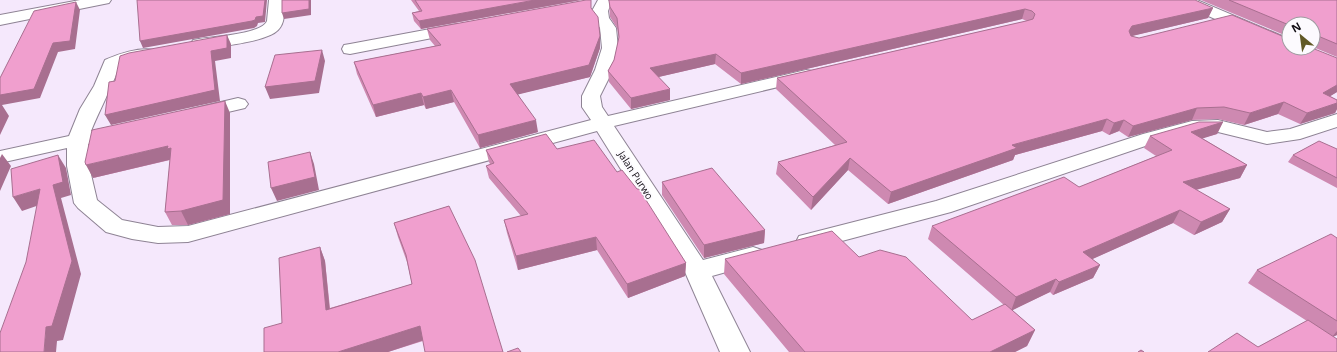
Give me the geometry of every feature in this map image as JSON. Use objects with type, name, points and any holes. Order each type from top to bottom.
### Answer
[{"type":"street","points":[[0,20],[104,0]]},
{"type":"street","points":[[183,47],[266,31],[273,26],[276,16],[276,0]]},
{"type":"street","points":[[1184,0],[1281,42]]},
{"type":"street","points":[[584,6],[608,1]]},
{"type":"street","name":"Jalan Purwo","points":[[608,1],[600,11],[608,28],[610,48],[604,70],[591,96],[592,107],[697,271],[735,352]]},
{"type":"street","points":[[1206,25],[1228,19]]},
{"type":"street","points":[[350,49],[475,26]]},
{"type":"street","points":[[160,51],[130,57],[111,64],[103,86],[90,110],[77,140],[78,166],[86,203],[114,226],[132,231],[158,235],[188,234],[603,123],[820,72]]},
{"type":"street","points":[[177,118],[238,104]]},
{"type":"street","points":[[697,271],[943,207],[1150,138],[1192,127],[1218,126],[1267,138],[1293,135],[1337,120]]},
{"type":"street","points":[[0,157],[108,133]]},
{"type":"building","points":[[137,0],[265,0],[263,16],[256,17],[255,20],[252,21],[140,41]]},
{"type":"building","points":[[282,0],[309,0],[309,9],[282,13]]},
{"type":"building","points":[[415,0],[535,0],[419,21],[412,13],[422,11]]},
{"type":"building","points":[[591,0],[591,8],[598,17],[600,36],[589,65],[510,84],[536,120],[478,135],[451,90],[423,97],[421,93],[373,105],[354,62],[441,45],[427,29]]},
{"type":"building","points":[[609,0],[1195,0],[1213,8],[1132,26],[1129,31],[1131,36],[1139,38],[1232,15],[1281,36],[1281,56],[1321,56],[1321,52],[1337,58],[1337,85],[1323,93],[1337,100],[1337,103],[1307,113],[1284,102],[1250,113],[1224,107],[1197,108],[1133,126],[1124,120],[1114,123],[1107,119],[1012,145],[1017,148],[891,192],[850,158],[813,197],[778,162],[847,142],[777,78],[1026,21],[1033,19],[1035,14],[1032,11],[1025,9],[741,73],[716,54],[650,68],[670,89],[631,98],[608,71],[614,60],[619,37],[617,18],[610,7]]},
{"type":"building","points":[[1229,0],[1337,0],[1337,44],[1321,37],[1321,16],[1281,16],[1281,22]]},
{"type":"building","points":[[76,2],[70,41],[53,43],[34,89],[0,95],[0,78],[34,11]]},
{"type":"building","points":[[227,35],[227,48],[211,51],[215,90],[105,115],[109,82],[115,81],[120,56],[129,53]]},
{"type":"building","points":[[322,50],[315,81],[265,87],[275,55]]},
{"type":"building","points":[[225,101],[223,200],[181,211],[165,212],[171,148],[167,149],[168,146],[86,165],[85,162],[92,130]]},
{"type":"building","points":[[1199,122],[1223,122],[1191,132],[1247,165],[1183,182],[1230,209],[1201,222],[1180,210],[1083,252],[1100,265],[1059,282],[1056,279],[1016,297],[932,226],[1064,177],[1079,187],[1172,150],[1150,136]]},
{"type":"building","points":[[546,134],[557,149],[594,140],[617,172],[622,170],[637,189],[639,189],[686,263],[627,284],[596,237],[516,256],[504,220],[528,214],[486,166],[494,163],[486,150]]},
{"type":"building","points":[[1319,141],[1337,149],[1337,178],[1293,155]]},
{"type":"building","points":[[310,152],[315,177],[271,188],[268,162]]},
{"type":"building","points":[[58,155],[63,182],[53,185],[72,261],[52,326],[46,327],[44,352],[0,352],[0,333],[26,262],[40,189],[13,197],[11,169]]},
{"type":"building","points":[[712,168],[765,230],[704,245],[662,182]]},
{"type":"building","points":[[449,206],[475,260],[503,352],[425,352],[420,326],[338,352],[264,352],[264,328],[282,323],[279,258],[320,247],[326,310],[412,284],[406,255],[394,223]]},
{"type":"building","points":[[832,231],[859,257],[880,250],[906,257],[972,320],[1005,304],[1035,330],[990,352],[805,352],[725,259]]},
{"type":"building","points":[[1331,234],[1337,238],[1337,321],[1257,270]]},
{"type":"building","points":[[1308,320],[1337,339],[1337,352],[1208,352],[1237,333],[1258,347]]},
{"type":"building","points":[[518,348],[521,352],[507,352]]}]
